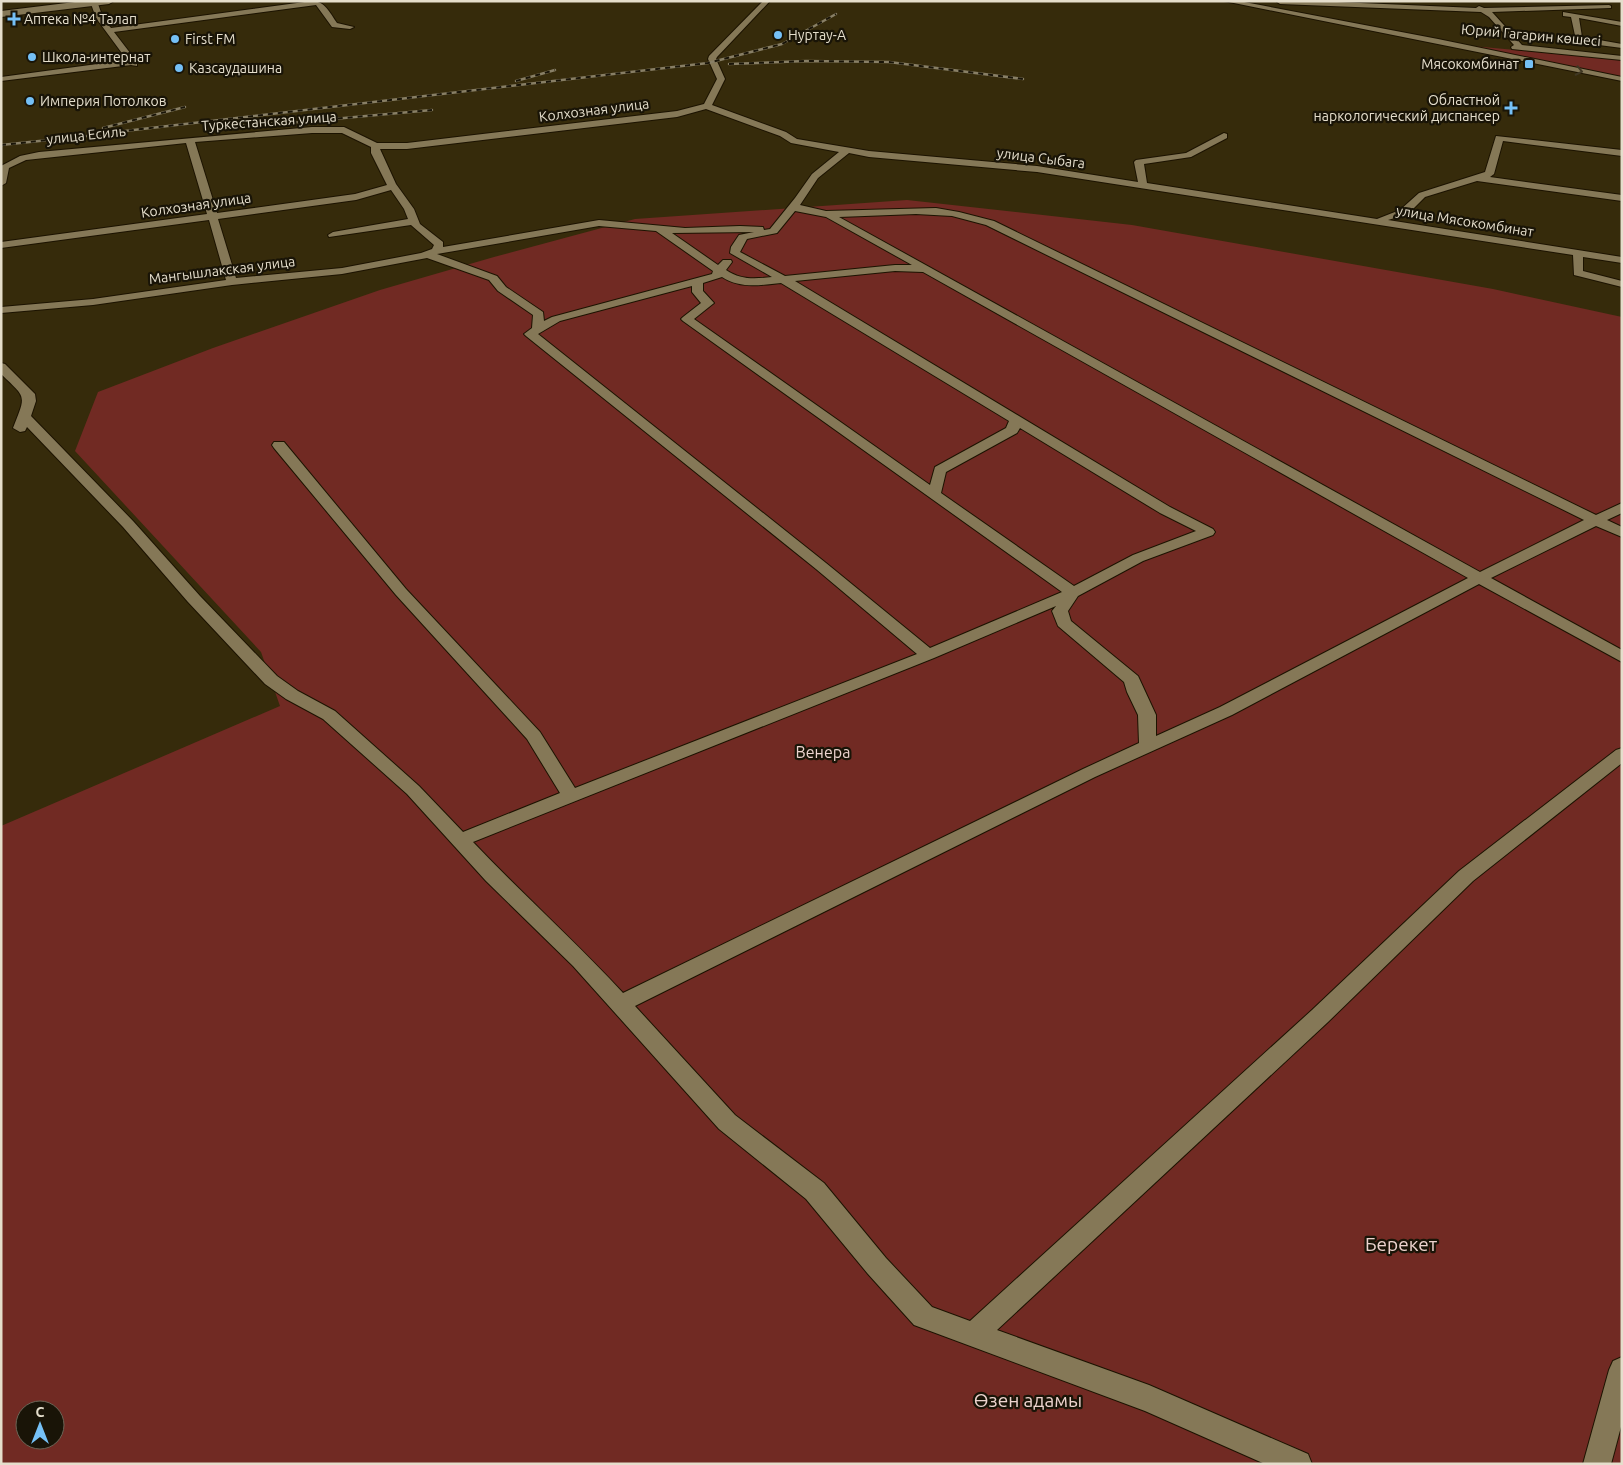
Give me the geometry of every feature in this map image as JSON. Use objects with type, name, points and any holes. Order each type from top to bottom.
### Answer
[{"type":"main road","points":[[1,13],[109,1]]},
{"type":"street","points":[[707,106],[721,79],[712,59],[713,56],[767,1]]},
{"type":"street","name":"Юрий Гагарин көшесі","points":[[1227,1],[1438,41],[1622,80]]},
{"type":"street","points":[[1465,1],[1492,14],[1520,48]]},
{"type":"street","points":[[1,79],[134,63],[100,18],[93,2]]},
{"type":"street","points":[[110,30],[316,2],[335,25],[350,27]]},
{"type":"street","points":[[1261,8],[1276,2],[1484,10],[1609,7]]},
{"type":"street","points":[[1549,8],[1575,17],[1622,24]]},
{"type":"street","points":[[1575,17],[1579,38],[1591,42],[1622,46]]},
{"type":"street","name":"Юрий Гагарин көшесі","points":[[1438,41],[1620,57]]},
{"type":"street","name":"Колхозная улица","points":[[375,146],[407,146],[677,114],[707,106]]},
{"type":"street","name":"улица Сыбага","points":[[707,106],[724,114],[783,134],[794,141],[847,150],[991,166],[1037,169],[1378,220]]},
{"type":"street","name":"Туркестанская улица","points":[[190,140],[312,130],[344,130],[375,146]]},
{"type":"street","points":[[1143,186],[1139,162],[1188,155],[1224,136]]},
{"type":"street","name":"улица Мясокомбинат","points":[[1378,220],[1404,212],[1422,195],[1489,174],[1499,138],[1622,153]]},
{"type":"street","points":[[190,140],[232,282]]},
{"type":"street","name":"улица Есиль","points":[[1,183],[5,167],[23,158],[62,152],[190,140]]},
{"type":"street","points":[[375,146],[376,153],[393,186],[409,209],[416,225],[434,250],[493,278],[502,289],[539,314],[538,328]]},
{"type":"street","points":[[847,150],[815,176],[773,231],[743,236],[736,247],[735,253],[719,270],[717,276],[556,320],[530,334],[821,566],[928,655]]},
{"type":"street","points":[[1477,178],[1622,198]]},
{"type":"street","name":"Колхозная улица","points":[[1,245],[356,197],[393,186]]},
{"type":"street","points":[[793,207],[829,215],[1622,657]]},
{"type":"street","points":[[815,212],[855,215],[929,211],[953,214],[990,223],[1622,533]]},
{"type":"street","name":"улица Мясокомбинат","points":[[1378,220],[1622,260]]},
{"type":"street","points":[[333,235],[414,221]]},
{"type":"street","name":"Мангышлакская улица","points":[[1,310],[93,302],[232,282],[342,271],[434,250],[599,223],[621,223],[686,231],[734,228],[773,231]]},
{"type":"street","points":[[659,229],[734,280],[754,282],[895,268],[926,269]]},
{"type":"street","points":[[460,840],[928,655],[1073,593],[1138,558],[1208,532],[1165,510],[784,279],[735,253]]},
{"type":"street","points":[[1578,253],[1578,273],[1622,284]]},
{"type":"street","points":[[697,282],[698,292],[708,303],[687,319],[1073,593]]},
{"type":"street","points":[[1,367],[29,394],[30,401],[22,422],[128,524],[194,599],[271,680],[292,696],[329,715],[413,790],[493,876],[580,960],[726,1122],[816,1191],[877,1266],[923,1316],[1150,1399],[1298,1464]]},
{"type":"street","points":[[934,495],[940,470],[1012,430],[1016,420]]},
{"type":"street","points":[[278,445],[401,592],[534,736],[570,795]]},
{"type":"street","points":[[620,1004],[1089,773],[1226,711],[1480,578],[1622,507]]},
{"type":"street","points":[[1073,593],[1060,611],[1064,623],[1132,680],[1135,692],[1147,715],[1148,746]]},
{"type":"street","points":[[974,1334],[1313,1023],[1466,876],[1622,754]]},
{"type":"street","points":[[1597,1464],[1622,1370]]},
{"type":"green space","points":[[1472,46],[1622,60],[1622,77]]},
{"type":"green space","name":"Венера","points":[[907,200],[1132,225],[1493,289],[1622,317],[1622,1464],[1,1464],[1,826],[280,706],[261,652],[75,451],[98,392],[213,348],[380,290],[635,219]]},
{"type":"railway","points":[[99,134],[708,63],[782,44],[836,14]]},
{"type":"railway","points":[[729,64],[806,61],[889,62],[1023,79]]},
{"type":"railway","points":[[516,81],[555,70]]},
{"type":"railway","points":[[103,128],[185,107]]},
{"type":"railway","points":[[218,127],[300,122],[432,110]]},
{"type":"railway","points":[[1,145],[106,134]]},
{"type":"place","name":"Аптека №4 Талап","points":[[14,19]]},
{"type":"place","name":"Нуртау-А","points":[[778,35]]},
{"type":"place","name":"First FM","points":[[175,39]]},
{"type":"place","name":"Школа-интернат","points":[[32,57]]},
{"type":"place","name":"Мясокомбинат","points":[[1529,64]]},
{"type":"place","name":"Казсаудашина","points":[[179,68]]},
{"type":"place","name":"Империя Потолков","points":[[30,101]]},
{"type":"place","name":"Областной наркологический диспансер","points":[[1511,108]]},
{"type":"park label","name":"Берекет","points":[[1401,1244]]},
{"type":"park label","name":"Өзен адамы","points":[[1028,1400]]}]
